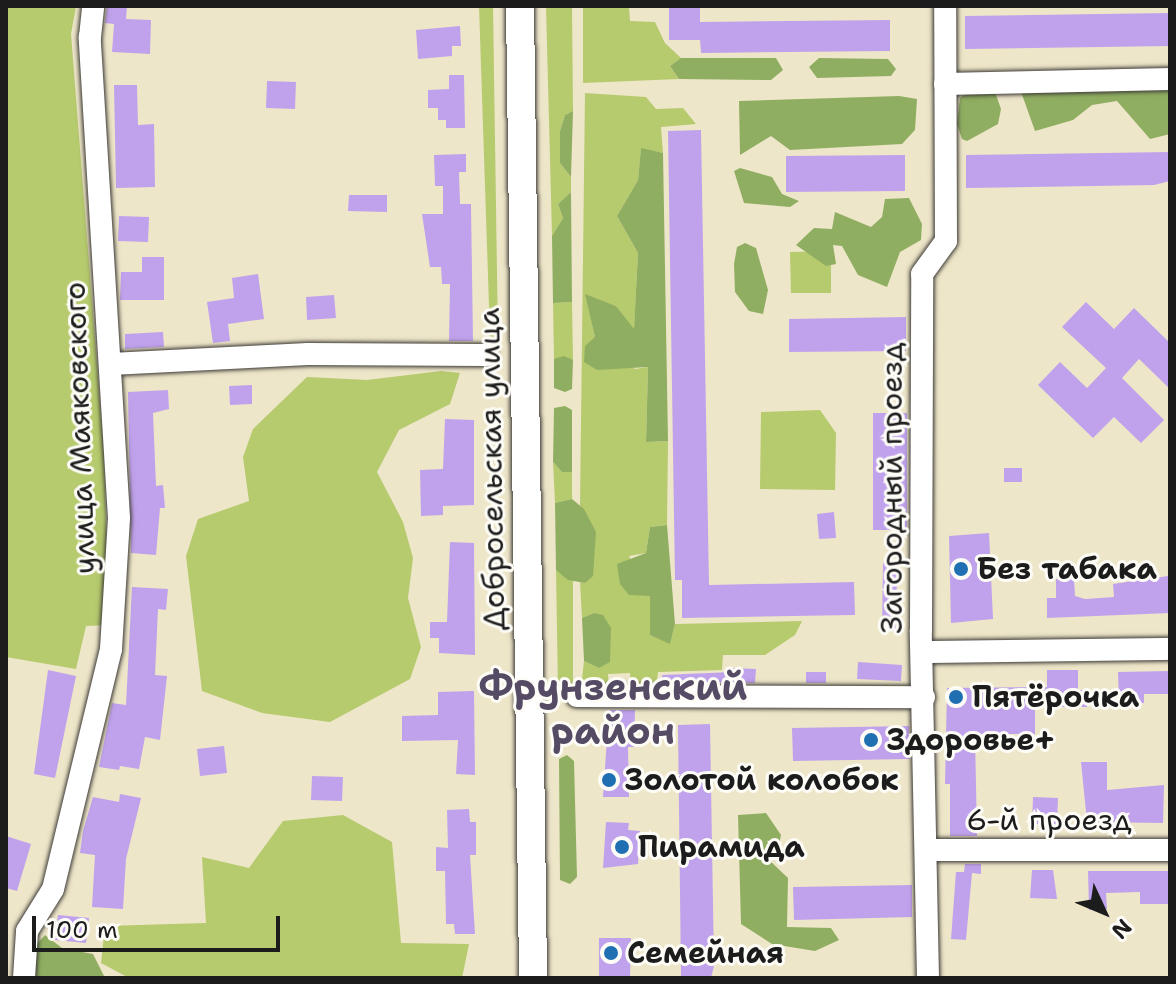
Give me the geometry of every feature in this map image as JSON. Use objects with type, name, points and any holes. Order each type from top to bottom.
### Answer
[{"type":"main road","name":"Добросельская улица","points":[[520,6],[533,978]]},
{"type":"street","name":"улица Маяковского","points":[[24,978],[27,931],[53,889],[111,649],[119,518],[90,37],[93,6]]},
{"type":"street","name":"Загородный проезд","points":[[928,978],[922,652],[922,274],[946,241],[945,6]]},
{"type":"street","points":[[945,84],[1170,79]]},
{"type":"street","points":[[111,364],[308,354],[486,355]]},
{"type":"street","points":[[922,652],[1170,649]]},
{"type":"street","points":[[577,696],[924,697]]},
{"type":"street","name":"6-й проезд","points":[[927,850],[1170,850]]},
{"type":"green space","points":[[6,6],[76,6],[71,34],[104,454],[109,625],[86,626],[76,669],[6,657]]},
{"type":"green space","points":[[479,6],[493,6],[498,340],[490,336]]},
{"type":"green space","points":[[546,6],[572,6],[573,111],[565,115],[560,131],[560,163],[571,177],[571,192],[558,204],[563,218],[552,236]]},
{"type":"green space","points":[[583,6],[629,6],[630,21],[655,22],[665,43],[681,58],[670,66],[679,79],[583,83]]},
{"type":"green space","points":[[681,58],[776,58],[783,70],[771,80],[679,79],[670,66]]},
{"type":"green space","points":[[819,58],[888,59],[896,69],[891,76],[817,78],[809,67]]},
{"type":"green space","points":[[1170,87],[1170,134],[1150,139],[1117,101],[1092,105],[1073,120],[1035,131],[1020,89]]},
{"type":"green space","points":[[969,91],[995,92],[1001,109],[998,124],[967,141],[962,139],[957,124],[960,98]]},
{"type":"green space","points":[[585,93],[646,97],[656,109],[683,108],[696,124],[661,127],[663,153],[641,149],[638,180],[617,216],[638,253],[634,331],[616,306],[586,295],[595,337],[635,369],[648,367],[646,442],[668,441],[667,525],[650,527],[646,553],[629,556],[650,596],[650,635],[670,643],[675,624],[802,621],[795,635],[765,655],[723,655],[722,670],[658,672],[656,690],[631,691],[630,673],[608,674],[609,692],[586,690],[582,679],[584,661],[599,668],[594,613],[582,618],[580,582],[585,583],[580,506]]},
{"type":"green space","points":[[899,96],[917,99],[915,130],[902,144],[790,150],[771,136],[740,155],[739,101]]},
{"type":"green space","points":[[573,111],[571,177],[560,163],[560,131],[565,115]]},
{"type":"green space","points":[[641,148],[663,153],[668,441],[646,442],[648,367],[597,370],[584,362],[585,346],[595,337],[585,294],[616,306],[634,329],[638,253],[617,216],[638,180]]},
{"type":"green space","points":[[740,168],[772,177],[782,194],[799,201],[790,207],[744,203],[734,171]]},
{"type":"green space","points":[[571,192],[572,302],[553,303],[552,236],[563,218],[558,204]]},
{"type":"green space","points":[[909,198],[922,224],[921,240],[900,252],[887,287],[858,275],[842,246],[833,245],[836,264],[826,266],[796,245],[814,228],[832,229],[835,212],[871,227],[882,217],[885,199]]},
{"type":"green space","points":[[745,243],[756,248],[768,290],[763,314],[749,311],[735,292],[737,247]]},
{"type":"green space","points":[[831,251],[831,293],[791,293],[790,252]]},
{"type":"green space","points":[[572,302],[573,360],[554,359],[553,303]]},
{"type":"green space","points":[[564,356],[573,360],[572,389],[565,392],[554,388],[554,359]]},
{"type":"green space","points":[[441,371],[460,373],[450,404],[399,430],[377,472],[403,522],[413,558],[408,598],[421,647],[410,679],[330,722],[262,713],[202,691],[186,556],[198,519],[249,501],[243,457],[253,429],[307,377],[367,380]]},
{"type":"green space","points":[[565,406],[572,410],[572,472],[562,472],[553,462],[554,408]]},
{"type":"green space","points":[[820,410],[836,433],[835,490],[760,489],[761,412]]},
{"type":"green space","points":[[553,462],[562,472],[572,472],[572,499],[555,503]]},
{"type":"green space","points":[[572,499],[584,509],[596,532],[593,576],[585,583],[568,580],[556,570],[555,503]]},
{"type":"green space","points":[[667,525],[675,624],[670,644],[650,635],[650,596],[629,595],[620,584],[617,564],[646,553],[650,527]]},
{"type":"green space","points":[[556,570],[573,581],[573,690],[558,689]]},
{"type":"green space","points":[[594,613],[603,615],[611,628],[610,662],[599,668],[584,661],[582,618]]},
{"type":"green space","points":[[567,755],[574,761],[577,877],[570,884],[560,880],[559,759]]},
{"type":"green space","points":[[766,813],[781,835],[777,854],[767,858],[788,878],[787,927],[831,928],[839,940],[815,951],[772,944],[741,924],[738,815]]},
{"type":"green space","points":[[343,815],[392,842],[401,943],[469,944],[462,978],[129,978],[101,963],[105,926],[206,923],[202,857],[249,868],[283,821]]},
{"type":"green space","points":[[45,935],[62,948],[93,954],[105,978],[34,978],[34,947]]},
{"type":"building","points":[[107,6],[127,6],[126,19],[151,20],[150,54],[112,52],[114,24],[105,23]]},
{"type":"building","points":[[669,6],[700,6],[700,22],[890,20],[890,51],[701,53],[700,40],[669,40]]},
{"type":"building","points":[[1170,13],[1170,46],[965,49],[965,16]]},
{"type":"building","points":[[460,26],[461,46],[452,46],[452,56],[418,59],[416,30]]},
{"type":"building","points":[[449,75],[464,75],[465,128],[446,128],[446,120],[438,120],[438,108],[428,108],[428,90],[449,89]]},
{"type":"building","points":[[267,81],[296,82],[295,109],[266,108]]},
{"type":"building","points":[[114,85],[137,85],[138,125],[154,124],[155,187],[116,188]]},
{"type":"building","points":[[701,130],[709,585],[854,582],[855,615],[682,618],[682,580],[675,580],[668,131]]},
{"type":"building","points":[[1170,152],[1170,181],[1154,185],[966,188],[966,155]]},
{"type":"building","points":[[466,154],[466,172],[459,172],[460,204],[471,204],[473,341],[449,341],[450,284],[442,284],[441,267],[430,267],[422,214],[443,214],[443,186],[435,186],[434,155]]},
{"type":"building","points":[[905,155],[905,191],[786,192],[786,156]]},
{"type":"building","points":[[349,195],[387,195],[387,212],[348,211]]},
{"type":"building","points":[[119,216],[149,217],[148,242],[118,241]]},
{"type":"building","points":[[142,257],[164,257],[164,300],[120,300],[121,272],[142,272]]},
{"type":"building","points":[[258,274],[264,319],[228,324],[230,341],[213,343],[207,302],[234,298],[232,278]]},
{"type":"building","points":[[334,295],[336,318],[307,320],[306,297]]},
{"type":"building","points":[[1086,302],[1114,329],[1134,308],[1170,343],[1170,389],[1139,359],[1122,378],[1164,420],[1141,443],[1114,417],[1093,438],[1038,385],[1060,362],[1087,388],[1106,368],[1062,327]]},
{"type":"building","points":[[906,317],[906,351],[789,352],[789,319]]},
{"type":"building","points":[[163,332],[164,347],[125,349],[125,334]]},
{"type":"building","points":[[252,385],[252,404],[230,405],[229,386]]},
{"type":"building","points":[[168,390],[169,409],[153,413],[156,486],[163,485],[165,508],[160,508],[156,555],[131,553],[128,392]]},
{"type":"building","points":[[873,413],[907,413],[907,530],[873,530]]},
{"type":"building","points":[[445,419],[474,420],[474,505],[443,506],[443,515],[421,516],[420,470],[443,469]]},
{"type":"building","points":[[1004,468],[1022,468],[1022,482],[1004,482]]},
{"type":"building","points":[[834,512],[836,538],[819,539],[817,514]]},
{"type":"building","points":[[989,533],[993,619],[951,623],[949,536]]},
{"type":"building","points":[[450,542],[474,543],[475,655],[439,653],[439,638],[430,638],[430,622],[447,622]]},
{"type":"building","points":[[883,563],[897,563],[896,631],[882,631]]},
{"type":"building","points":[[1168,576],[1170,613],[1047,618],[1047,598],[1056,598],[1056,579],[1074,579],[1075,596],[1085,599],[1114,597],[1113,584]]},
{"type":"building","points":[[132,587],[168,589],[166,610],[158,609],[155,675],[167,676],[160,740],[145,737],[139,769],[120,766],[119,770],[99,767],[112,703],[126,705]]},
{"type":"building","points":[[858,662],[902,665],[901,681],[857,679]]},
{"type":"building","points":[[733,668],[756,669],[755,683],[662,682],[662,675],[733,672]]},
{"type":"building","points":[[48,670],[76,676],[55,778],[34,774]]},
{"type":"building","points":[[1047,670],[1078,670],[1078,690],[1087,690],[1087,707],[1035,707],[1035,734],[975,734],[977,836],[950,836],[950,784],[945,784],[947,688],[1047,687]]},
{"type":"building","points":[[1170,671],[1170,694],[1144,694],[1144,703],[1119,704],[1118,672]]},
{"type":"building","points":[[806,672],[826,672],[826,683],[806,683]]},
{"type":"building","points":[[474,691],[475,775],[456,774],[458,740],[402,741],[402,716],[438,715],[438,692]]},
{"type":"building","points":[[609,710],[635,710],[634,747],[628,747],[629,797],[603,797]]},
{"type":"building","points":[[710,724],[714,966],[711,978],[681,978],[678,725]]},
{"type":"building","points":[[909,726],[910,759],[793,761],[792,728]]},
{"type":"building","points":[[224,746],[227,773],[200,776],[197,749]]},
{"type":"building","points":[[1081,762],[1107,762],[1107,790],[1164,785],[1163,823],[1087,822]]},
{"type":"building","points":[[312,776],[343,777],[342,801],[311,800]]},
{"type":"building","points":[[120,794],[141,798],[126,859],[123,909],[92,907],[95,855],[80,853],[83,831],[93,797],[119,802]]},
{"type":"building","points":[[1033,797],[1058,798],[1057,824],[1032,824]]},
{"type":"building","points":[[469,809],[470,822],[476,822],[476,855],[470,855],[475,934],[455,934],[454,924],[446,924],[445,871],[436,871],[436,847],[448,848],[447,810]]},
{"type":"building","name":"Пирамида","points":[[606,822],[629,823],[628,830],[640,831],[638,864],[603,868]]},
{"type":"building","points":[[6,836],[31,844],[17,891],[6,888]]},
{"type":"building","points":[[965,864],[981,864],[981,874],[972,873],[966,940],[951,939],[956,872],[964,872]]},
{"type":"building","points":[[1032,870],[1053,870],[1057,899],[1030,898]]},
{"type":"building","points":[[1088,871],[1170,871],[1170,904],[1140,904],[1140,892],[1106,893],[1107,909],[1089,910]]},
{"type":"building","points":[[912,885],[912,917],[794,920],[793,887]]},
{"type":"building","points":[[58,915],[89,918],[86,943],[55,940]]},
{"type":"building","points":[[599,938],[631,938],[630,978],[599,978]]},
{"type":"place","name":"Без табака","points":[[961,569]]},
{"type":"place","name":"Пятёрочка","points":[[956,697]]},
{"type":"place","name":"Здоровье+","points":[[871,740]]},
{"type":"place","name":"Золотой колобок","points":[[609,780]]},
{"type":"place","name":"Пирамида","points":[[622,847]]},
{"type":"place","name":"Семейная","points":[[611,953]]},
{"type":"district","name":"Фрунзенский район","points":[[613,709]]}]
